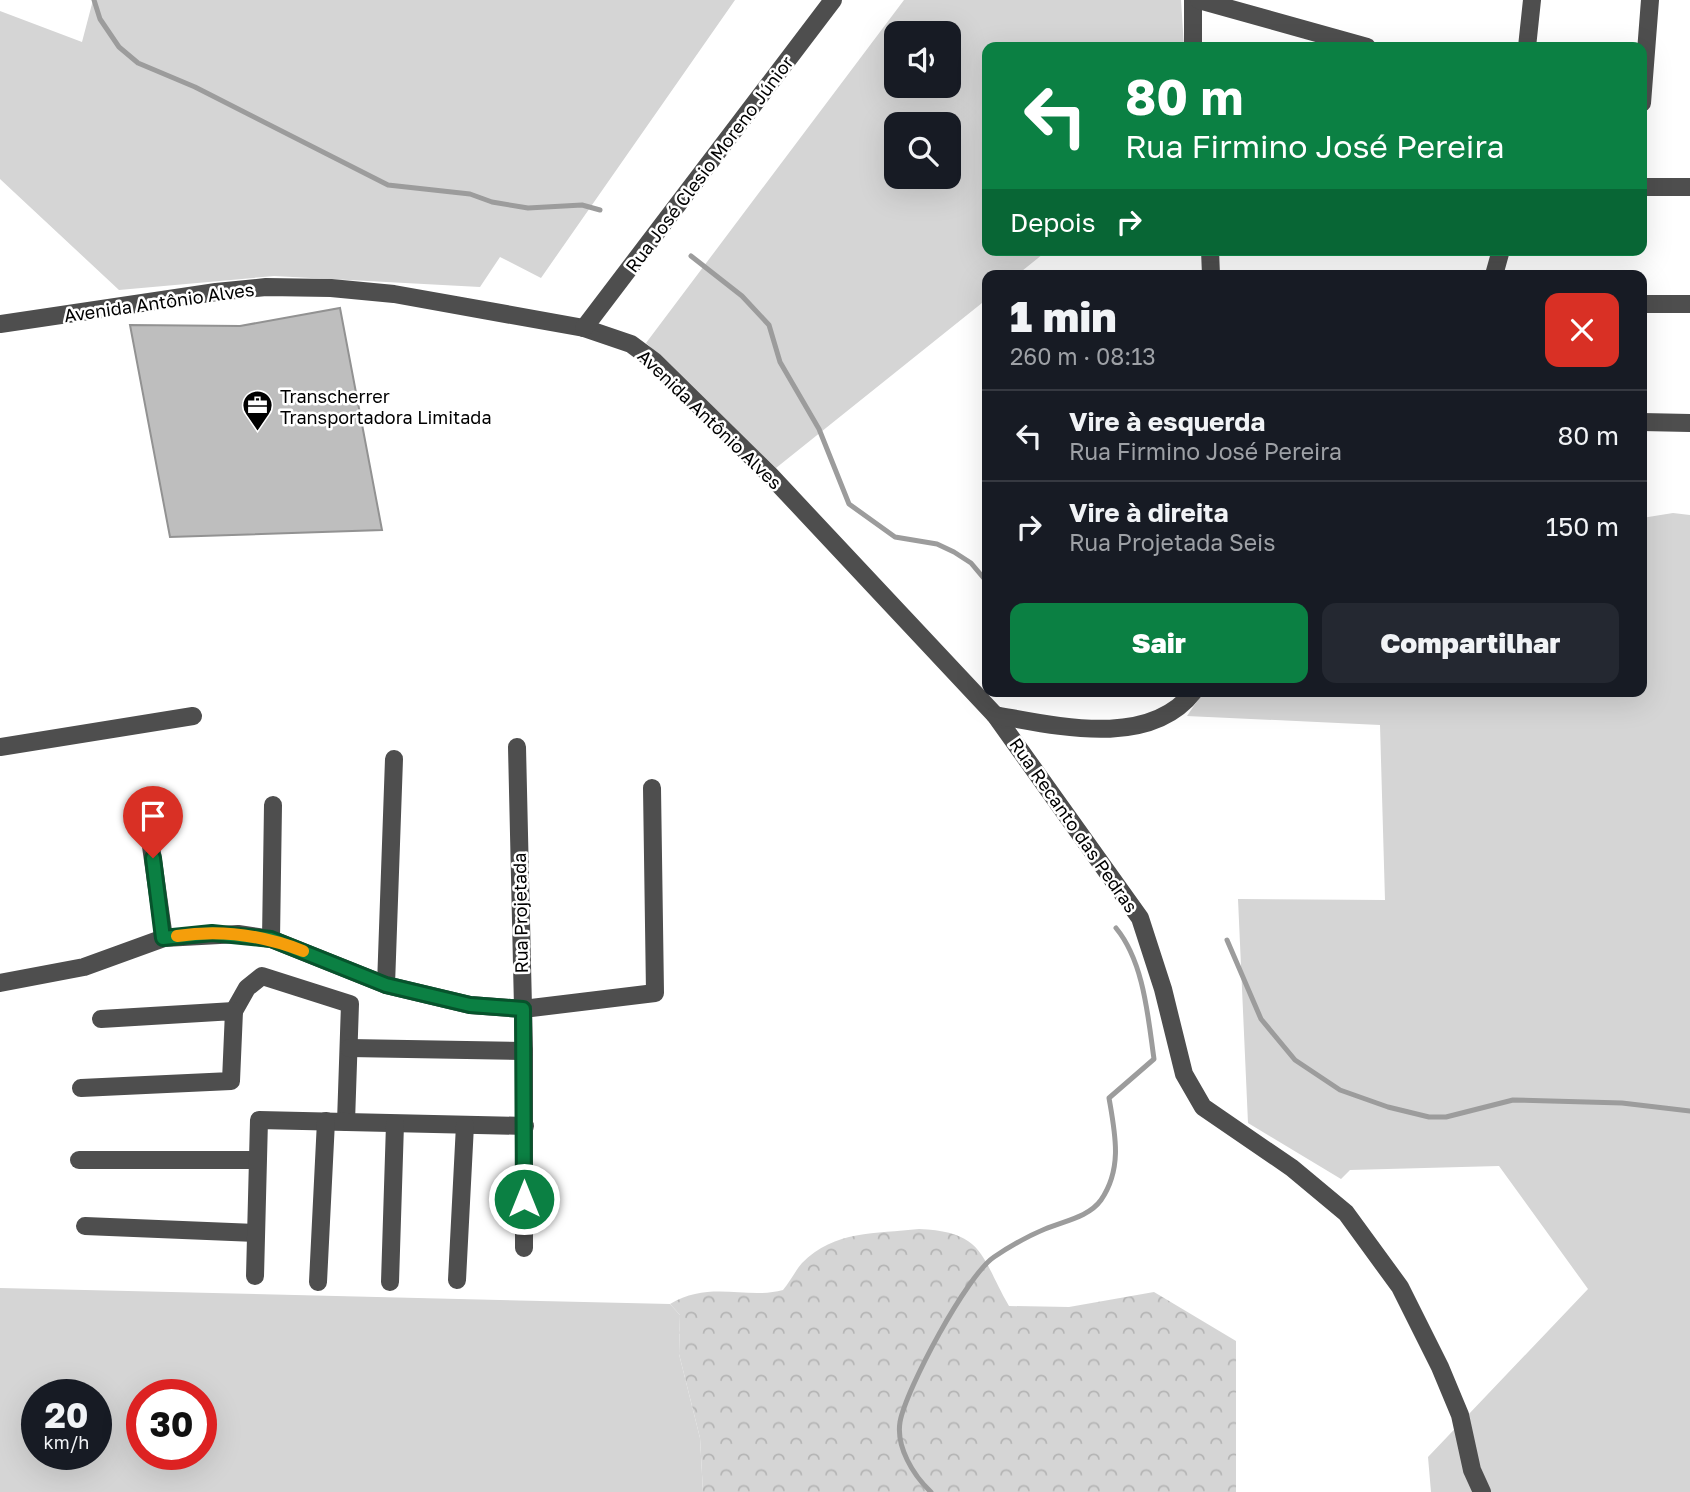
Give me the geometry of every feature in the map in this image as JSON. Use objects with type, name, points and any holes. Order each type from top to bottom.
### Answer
[{"type":"street","name":"Rua José Clesio Moreno Júnior","points":[[584,328],[833,0]]},
{"type":"street","points":[[1193,0],[1194,42]]},
{"type":"street","points":[[1199,0],[1349,42]]},
{"type":"street","points":[[1528,42],[1532,0]]},
{"type":"street","points":[[1647,42],[1650,0]]},
{"type":"street","points":[[1647,187],[1690,187]]},
{"type":"street","name":"Avenida Antônio Alves","points":[[0,324],[266,287],[331,288],[394,294],[584,328],[631,344],[654,362],[770,475],[995,715]]},
{"type":"street","points":[[1647,304],[1690,304]]},
{"type":"street","points":[[1647,422],[1690,423]]},
{"type":"street","points":[[995,715],[1062,726],[1121,727],[1167,716],[1189,697]]},
{"type":"street","name":"Rua Recanto das Pedras","points":[[995,715],[1140,918],[1163,989],[1184,1074],[1203,1107],[1292,1168],[1346,1213],[1400,1287],[1460,1415],[1472,1470],[1482,1492]]},
{"type":"street","points":[[0,747],[193,716]]},
{"type":"street","name":"Rua Projetada","points":[[517,747],[524,1051],[524,1248]]},
{"type":"street","points":[[386,985],[394,759]]},
{"type":"street","points":[[0,983],[84,967],[163,938],[212,933],[271,939],[386,985],[470,1005],[523,1009],[656,993],[652,788]]},
{"type":"street","points":[[271,939],[273,805]]},
{"type":"street","points":[[149,832],[163,938]]},
{"type":"street","points":[[80,1088],[230,1082],[233,1010],[247,988],[262,976],[350,1004],[346,1122]]},
{"type":"street","points":[[101,1019],[233,1010]]},
{"type":"street","points":[[349,1048],[524,1051]]},
{"type":"street","points":[[255,1276],[259,1120],[525,1126]]},
{"type":"street","points":[[318,1282],[327,1121]]},
{"type":"street","points":[[390,1282],[395,1124]]},
{"type":"street","points":[[457,1280],[465,1125]]},
{"type":"street","points":[[79,1160],[257,1160]]},
{"type":"street","points":[[85,1226],[256,1233]]},
{"type":"green space","points":[[93,0],[735,0],[541,278],[500,257],[480,287],[274,276],[119,290],[0,179],[0,11],[82,42]]},
{"type":"green space","points":[[904,0],[1181,0],[1184,42],[982,42],[982,256],[1041,256],[1023,270],[982,270],[982,303],[776,468],[646,343],[884,27],[884,98],[961,98],[961,21],[888,21]]},
{"type":"green space","points":[[1673,513],[1690,515],[1690,1492],[1431,1492],[1428,1457],[1588,1289],[1499,1166],[1350,1170],[1341,1179],[1248,1123],[1238,899],[1385,900],[1380,725],[1187,716],[1200,697],[1647,697],[1647,517]]},
{"type":"green space","points":[[919,1229],[941,1231],[969,1241],[985,1260],[1009,1306],[1069,1307],[1154,1292],[1236,1341],[1236,1492],[703,1492],[700,1438],[679,1354],[680,1315],[670,1304],[699,1293],[783,1290],[802,1263],[828,1244],[871,1233]]},
{"type":"green space","points":[[0,1288],[670,1304],[680,1315],[679,1354],[700,1438],[703,1492],[0,1492]]},
{"type":"building","name":"Transcherrer Transportadora Limitada","points":[[340,308],[382,530],[170,537],[130,325],[240,326]]},
{"type":"waterway","points":[[94,0],[100,19],[119,47],[138,63],[195,87],[388,185],[470,194],[492,202],[528,208],[582,205],[600,210]]},
{"type":"waterway","points":[[691,256],[742,296],[769,325],[780,362],[819,429],[849,504],[895,537],[937,544],[954,552],[971,563],[982,576]]},
{"type":"waterway","points":[[931,1492],[907,1460],[899,1431],[905,1406],[925,1360],[954,1308],[982,1268],[994,1257],[1032,1235],[1083,1215],[1101,1200],[1108,1188],[1115,1163],[1115,1137],[1109,1098],[1154,1059],[1139,973],[1116,928]]},
{"type":"waterway","points":[[1227,940],[1261,1019],[1295,1060],[1340,1090],[1388,1107],[1429,1117],[1446,1117],[1513,1100],[1622,1103],[1690,1111]]},
{"type":"slow traffic","points":[[177,936],[238,934],[271,939],[303,951]]},
{"type":"place","name":"Transcherrer Transportadora Limitada","points":[[257,433]]},
{"type":"route","points":[[153,858],[163,938],[212,933],[271,939],[386,985],[470,1005],[523,1009],[524,1199]]}]
